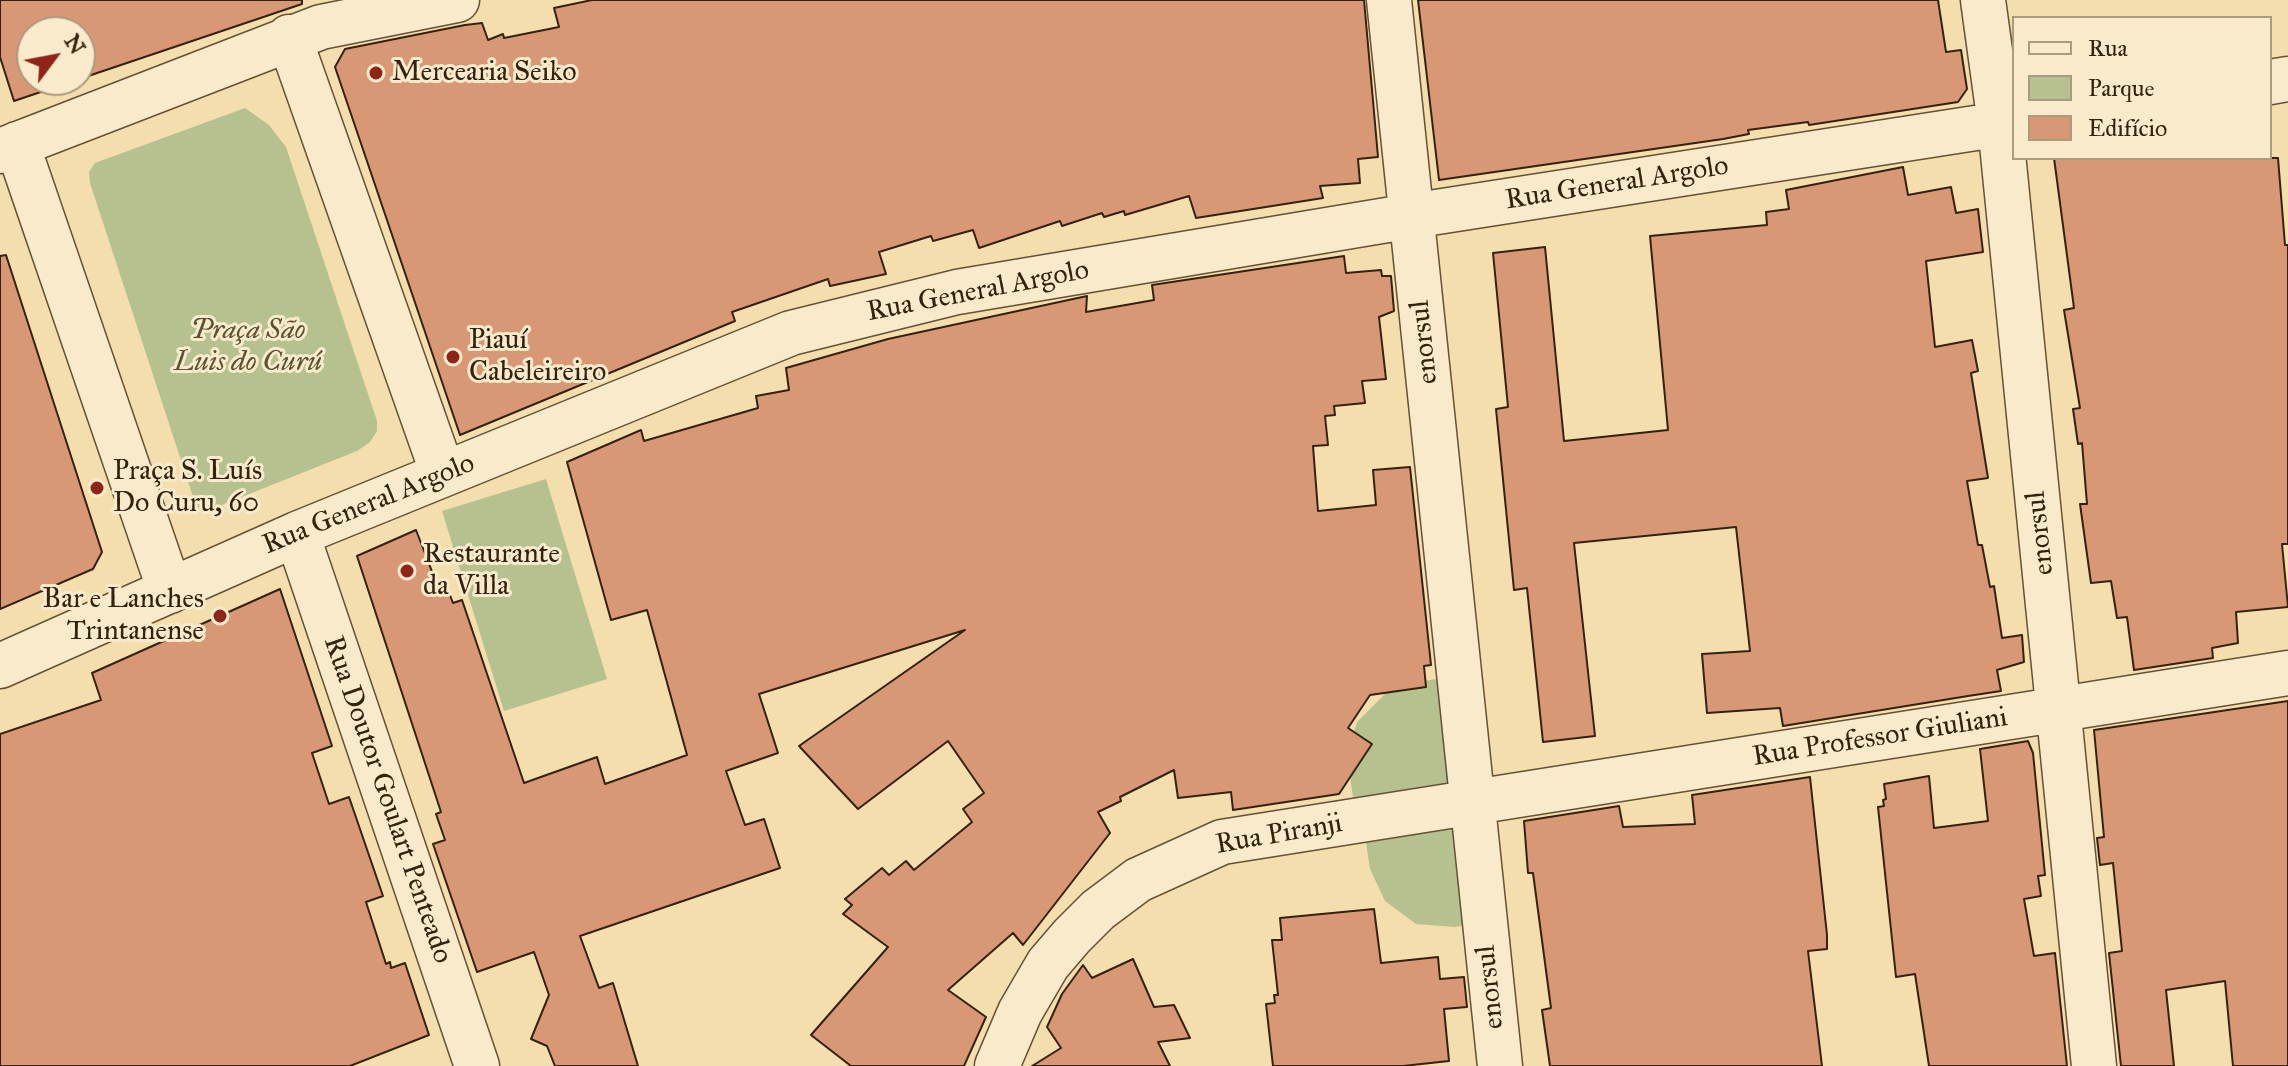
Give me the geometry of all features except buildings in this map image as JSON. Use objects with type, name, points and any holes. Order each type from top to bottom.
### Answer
[{"type":"street","points":[[170,591],[9,147],[289,37],[321,27],[457,0]]},
{"type":"street","name":"enorsul","points":[[1389,0],[1500,1066]]},
{"type":"street","name":"enorsul","points":[[1983,0],[2007,123],[2058,710],[2094,1066]]},
{"type":"street","points":[[289,37],[443,474]]},
{"type":"street","name":"Rua General Argolo","points":[[0,666],[297,534],[791,333],[957,292],[1411,216],[2007,123]]},
{"type":"street","name":"Rua Doutor Goulart Penteado","points":[[297,534],[462,1062]]},
{"type":"street","name":"Rua Professor Giuliani","points":[[1472,803],[2288,673]]},
{"type":"street","name":"Rua Piranji","points":[[997,1066],[1020,1012],[1048,964],[1098,910],[1138,880],[1222,842],[1472,803]]},
{"type":"green space","name":"Praça São Luis do Curú","points":[[245,108],[269,125],[286,147],[377,421],[377,431],[370,442],[357,451],[204,512],[196,506],[90,183],[89,172],[95,163]]},
{"type":"green space","points":[[546,479],[607,679],[504,711],[442,511]]},
{"type":"green space","points":[[1451,677],[1464,787],[1354,804],[1347,756],[1357,722],[1385,694],[1415,682]]},
{"type":"green space","points":[[1468,820],[1480,923],[1454,927],[1416,924],[1385,901],[1370,869],[1365,836]]},
{"type":"place","name":"Mercearia Seiko","points":[[376,73]]},
{"type":"place","name":"Piauí Cabeleireiro","points":[[453,357]]},
{"type":"place","name":"Praça S. Luís Do Curu, 60","points":[[97,488]]},
{"type":"place","name":"Restaurante da Villa","points":[[407,571]]},
{"type":"place","name":"Bar e Lanches Trintanense","points":[[220,616]]}]
